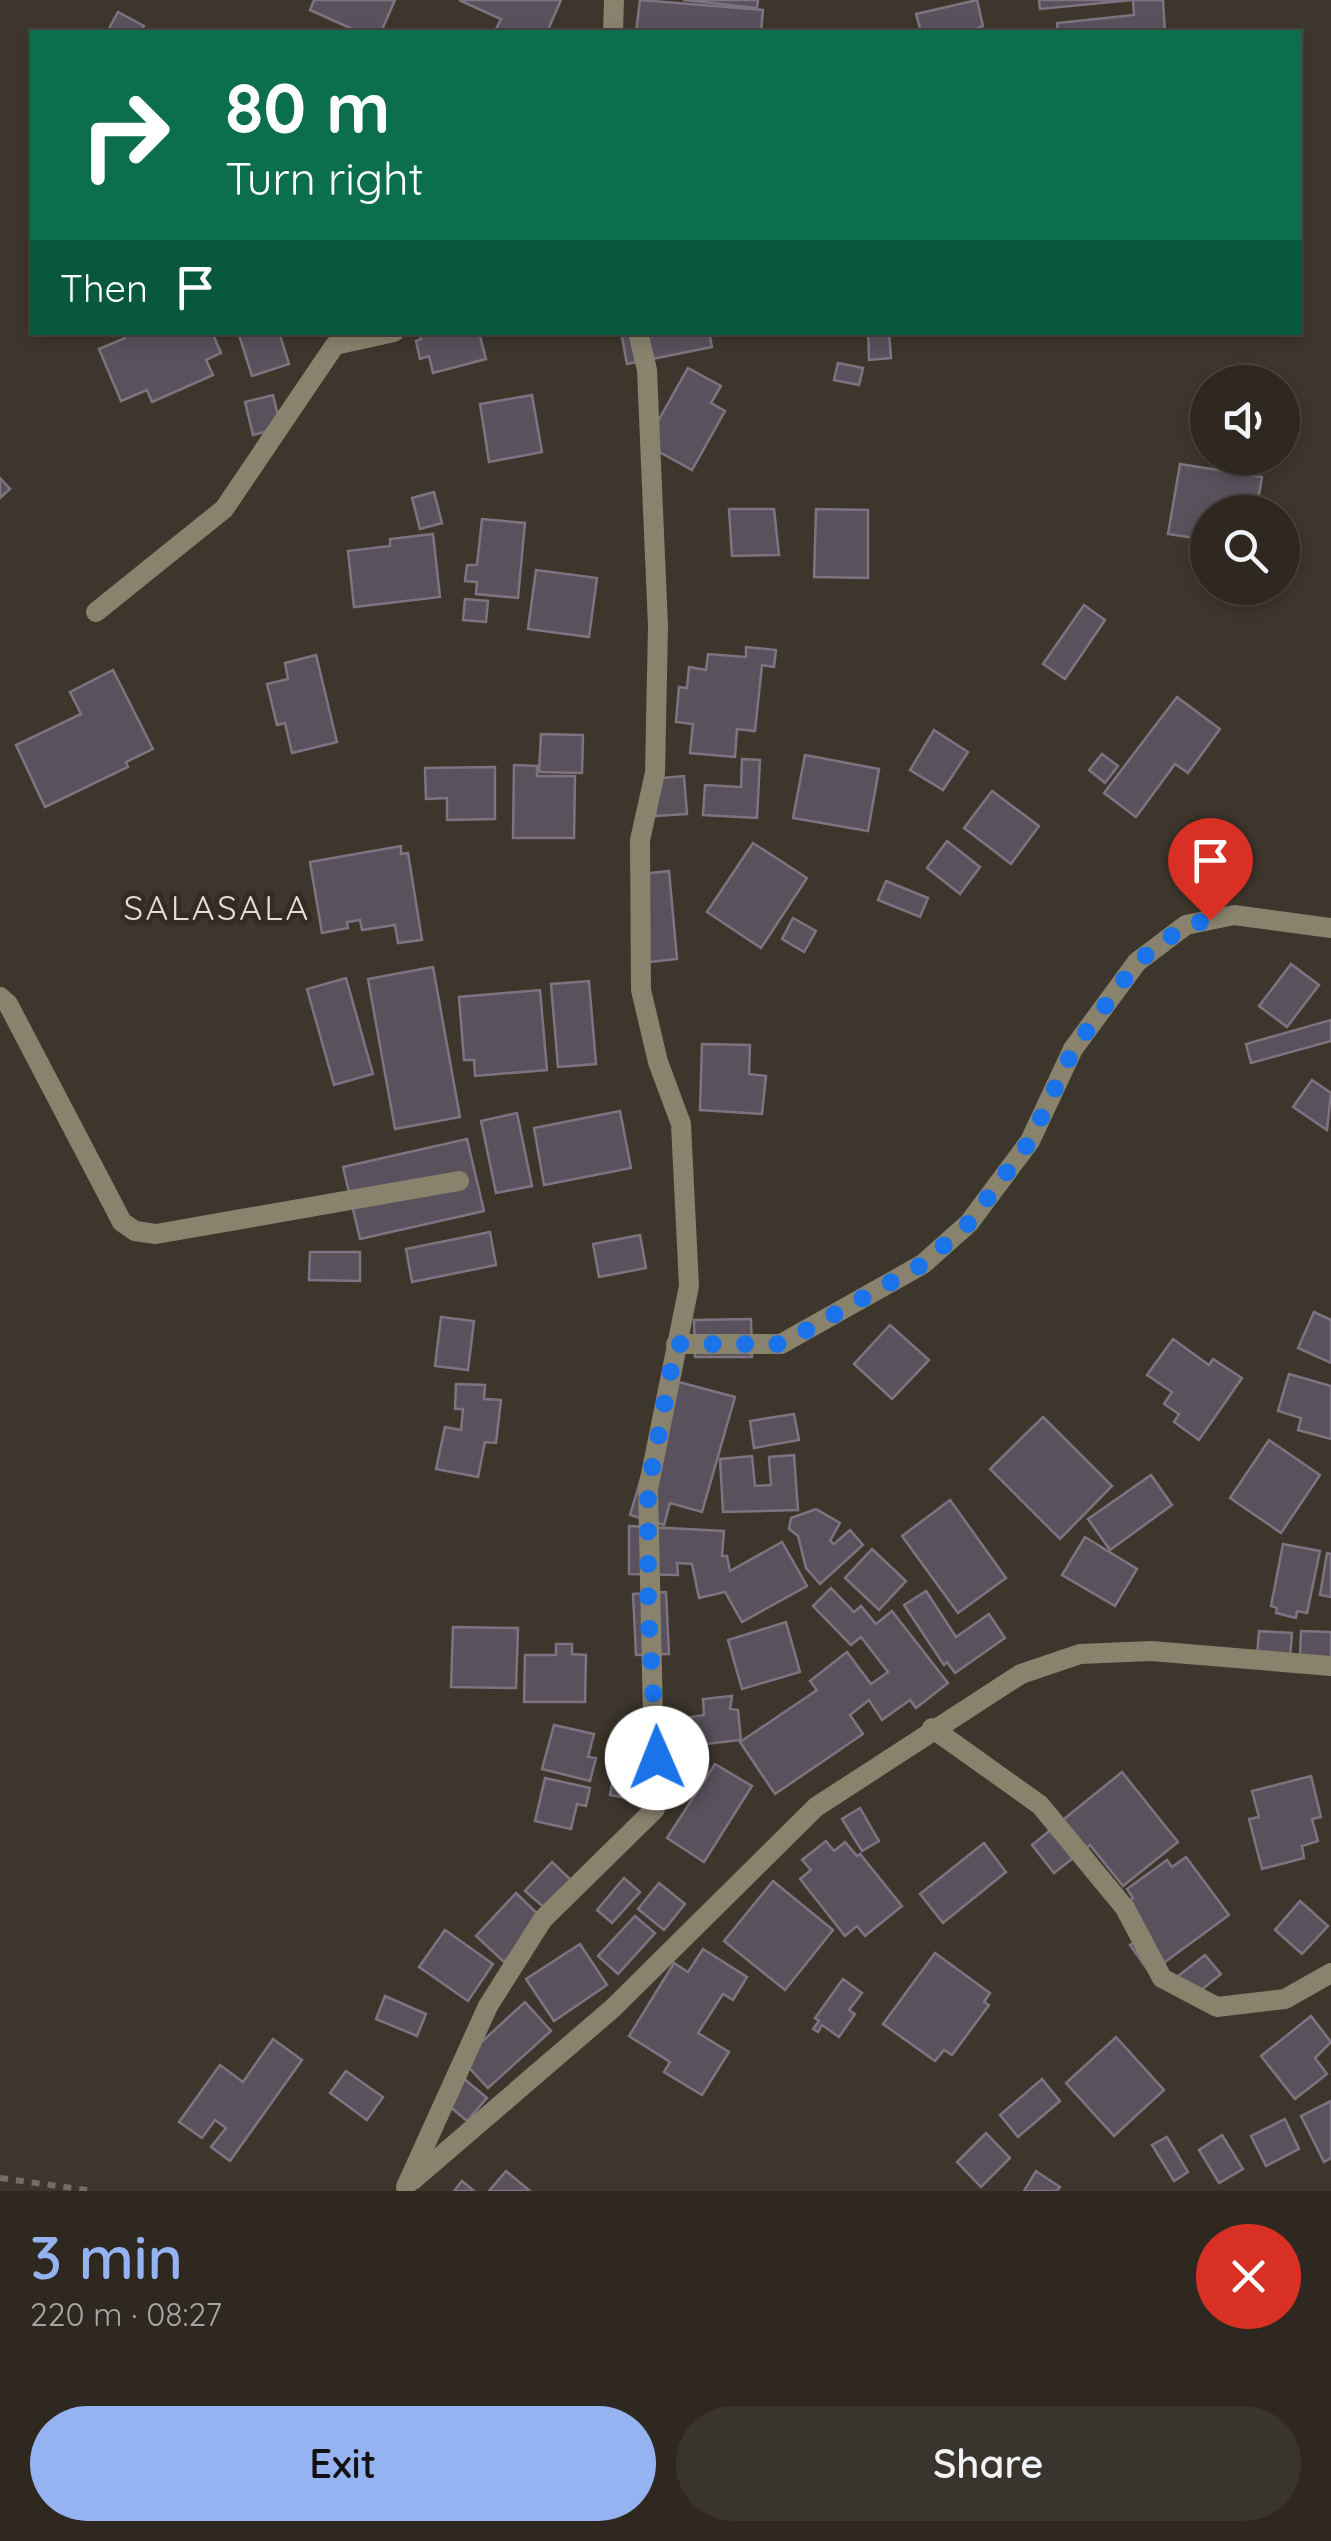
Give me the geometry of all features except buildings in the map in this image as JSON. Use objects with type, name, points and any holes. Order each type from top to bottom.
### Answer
[{"type":"street","points":[[614,0],[614,30]]},
{"type":"street","points":[[96,612],[224,509],[335,345],[380,335]]},
{"type":"street","points":[[404,2189],[488,2006],[543,1919],[656,1809],[648,1489],[689,1286],[681,1124],[658,1062],[641,990],[640,840],[655,772],[658,626],[646,370],[639,335]]},
{"type":"street","points":[[676,1344],[782,1344],[923,1264],[969,1223],[1030,1141],[1073,1050],[1137,962],[1186,925],[1234,915],[1331,928]]},
{"type":"street","points":[[0,997],[8,1004],[93,1173],[122,1222],[135,1231],[156,1234],[459,1181]]},
{"type":"street","points":[[404,2189],[613,2008],[816,1807],[932,1728],[1022,1674],[1080,1654],[1152,1651],[1328,1671]]},
{"type":"street","points":[[932,1728],[1040,1805],[1125,1908],[1162,1978],[1217,2007],[1284,1999],[1331,1973]]},
{"type":"path","points":[[0,2178],[94,2191]]},
{"type":"district","name":"SALASALA","points":[[217,908]]},
{"type":"route","points":[[657,1758],[655,1666],[648,1608],[648,1489],[676,1344],[782,1344],[923,1264],[969,1223],[1030,1141],[1073,1050],[1137,962],[1186,925],[1210,920]]}]
